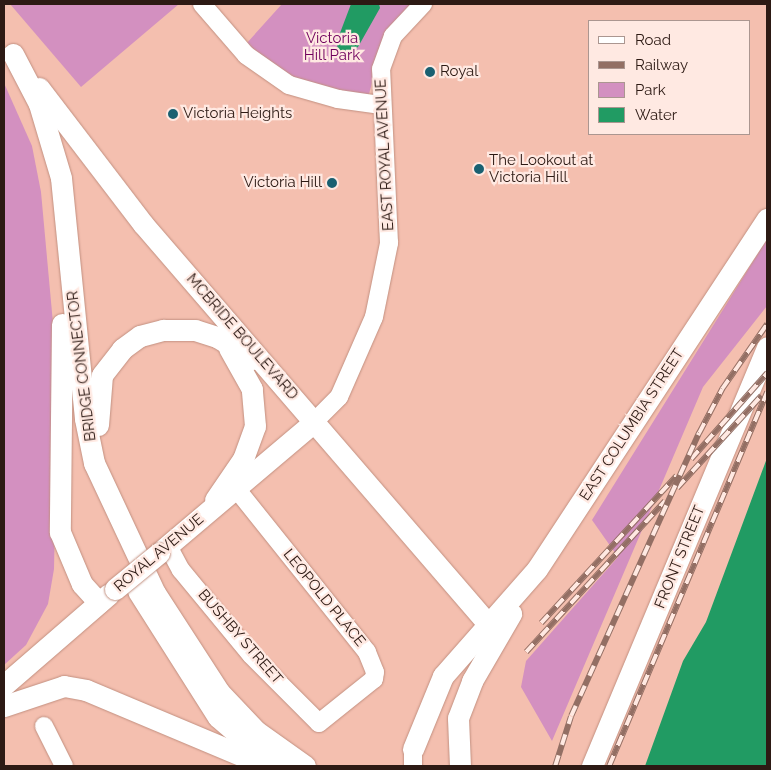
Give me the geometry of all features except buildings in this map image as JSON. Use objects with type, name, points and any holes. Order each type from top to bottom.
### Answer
[{"type":"main road","name":"BRIDGE CONNECTOR","points":[[7,61],[29,116],[48,183],[62,324],[83,460],[105,521],[142,600],[218,717],[274,766]]},
{"type":"main road","name":"BRIDGE CONNECTOR","points":[[7,61],[39,104],[56,154],[85,419],[94,463],[155,593],[219,692],[256,731],[305,766]]},
{"type":"main road","name":"MCBRIDE BOULEVARD","points":[[7,61],[143,224],[315,421],[489,625]]},
{"type":"main road","name":"EAST COLUMBIA STREET","points":[[413,758],[443,676],[537,568],[767,219]]},
{"type":"main road","points":[[62,324],[60,532],[82,584],[99,603]]},
{"type":"main road","points":[[118,516],[102,463],[98,428],[99,387],[107,366],[130,342],[163,330],[195,330],[226,343],[277,377]]},
{"type":"main road","points":[[201,518],[239,465],[255,426],[252,390],[226,343]]},
{"type":"main road","name":"FRONT STREET","points":[[592,766],[767,347]]},
{"type":"main road","name":"ROYAL AVENUE","points":[[4,685],[115,589],[201,518],[238,491],[315,421]]},
{"type":"main road","points":[[459,763],[458,718],[472,681],[537,568]]},
{"type":"main road","points":[[4,706],[64,686],[86,690],[266,766]]},
{"type":"street","points":[[202,4],[246,55],[289,84],[338,99],[380,105]]},
{"type":"street","name":"EAST ROYAL AVENUE","points":[[315,421],[339,397],[352,375],[374,317],[384,271],[389,219],[380,105],[381,69],[393,36],[423,4]]},
{"type":"street","name":"LEOPOLD PLACE","points":[[238,491],[366,652],[375,672],[374,679],[319,723]]},
{"type":"street","name":"BUSHBY STREET","points":[[164,549],[251,655],[319,723]]},
{"type":"street","points":[[44,726],[64,766]]},
{"type":"green space","points":[[10,4],[179,4],[81,87]]},
{"type":"green space","name":"Victoria Hill Park","points":[[282,4],[412,4],[384,38],[369,94],[352,95],[291,77],[246,44]]},
{"type":"green space","points":[[4,83],[32,146],[41,192],[58,378],[54,569],[48,604],[26,645],[4,665]]},
{"type":"green space","points":[[767,239],[767,306],[703,387],[552,741],[521,687],[526,661],[618,557],[592,520]]},
{"type":"water","points":[[351,4],[379,4],[380,8],[358,47],[340,58],[337,45],[344,42],[340,33]]},
{"type":"water","points":[[767,458],[767,766],[645,766],[683,661],[706,622]]},
{"type":"railway","points":[[555,766],[571,716],[699,433],[722,389],[767,324]]},
{"type":"railway","points":[[691,459],[767,373]]},
{"type":"railway","points":[[609,766],[767,392]]},
{"type":"railway","points":[[677,488],[761,396]]},
{"type":"railway","points":[[541,623],[676,476]]},
{"type":"railway","points":[[526,652],[665,501]]},
{"type":"place","name":"Royal","points":[[430,72]]},
{"type":"place","name":"Victoria Heights","points":[[173,114]]},
{"type":"place","name":"The Lookout at Victoria Hill","points":[[479,169]]},
{"type":"place","name":"Victoria Hill","points":[[332,183]]}]
